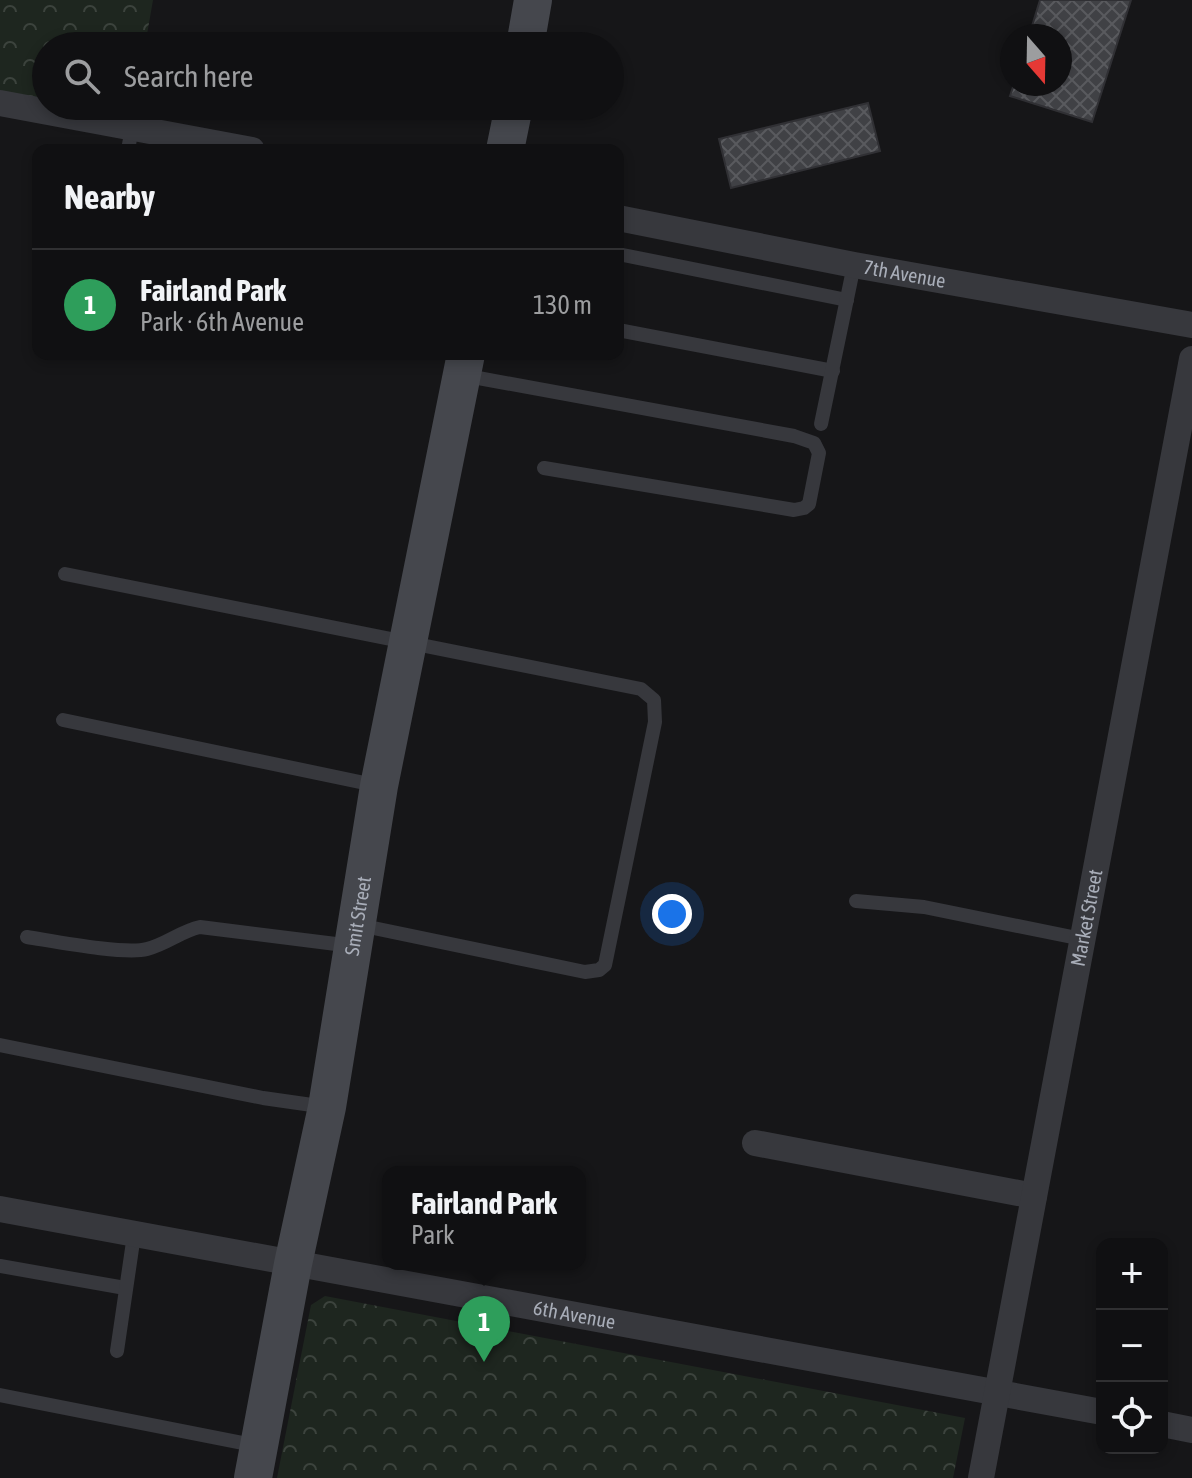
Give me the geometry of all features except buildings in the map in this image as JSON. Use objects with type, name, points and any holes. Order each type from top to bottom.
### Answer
[{"type":"street","points":[[527,32],[533,0]]},
{"type":"street","points":[[0,103],[32,112]]},
{"type":"street","points":[[61,120],[130,139],[185,144]]},
{"type":"street","points":[[506,144],[511,120]]},
{"type":"street","name":"7th Avenue","points":[[624,219],[854,265],[1192,325]]},
{"type":"street","name":"Market Street","points":[[981,1478],[1192,359]]},
{"type":"street","name":"Smit Street","points":[[256,1462],[293,1264],[327,1107],[379,786],[464,365]]},
{"type":"street","points":[[755,1143],[1034,1196]]},
{"type":"street","name":"6th Avenue","points":[[0,1209],[1096,1411]]},
{"type":"street","points":[[1168,1425],[1192,1430]]},
{"type":"lane","points":[[624,255],[847,300]]},
{"type":"lane","points":[[821,424],[854,265]]},
{"type":"lane","points":[[624,331],[833,371]]},
{"type":"lane","points":[[464,365],[794,436],[814,443],[819,453],[809,504],[794,510],[544,468]]},
{"type":"lane","points":[[27,937],[135,951],[167,942],[183,931],[200,927],[355,935],[585,972],[599,970],[605,965],[655,722],[654,700],[641,689],[65,574]]},
{"type":"lane","points":[[63,720],[379,786]]},
{"type":"lane","points":[[856,901],[924,907],[1082,939]]},
{"type":"lane","points":[[0,1045],[263,1098],[327,1107]]},
{"type":"lane","points":[[117,1351],[134,1235]]},
{"type":"lane","points":[[0,1266],[125,1288]]},
{"type":"lane","points":[[0,1395],[256,1462]]},
{"type":"green space","points":[[0,0],[153,0],[147,32],[32,32],[32,113],[0,107]]},
{"type":"green space","points":[[68,120],[133,120],[131,132]]},
{"type":"green space","points":[[325,1296],[965,1418],[953,1478],[277,1478],[311,1305]]},
{"type":"place","name":"Fairland Park","points":[[484,1362]]}]
